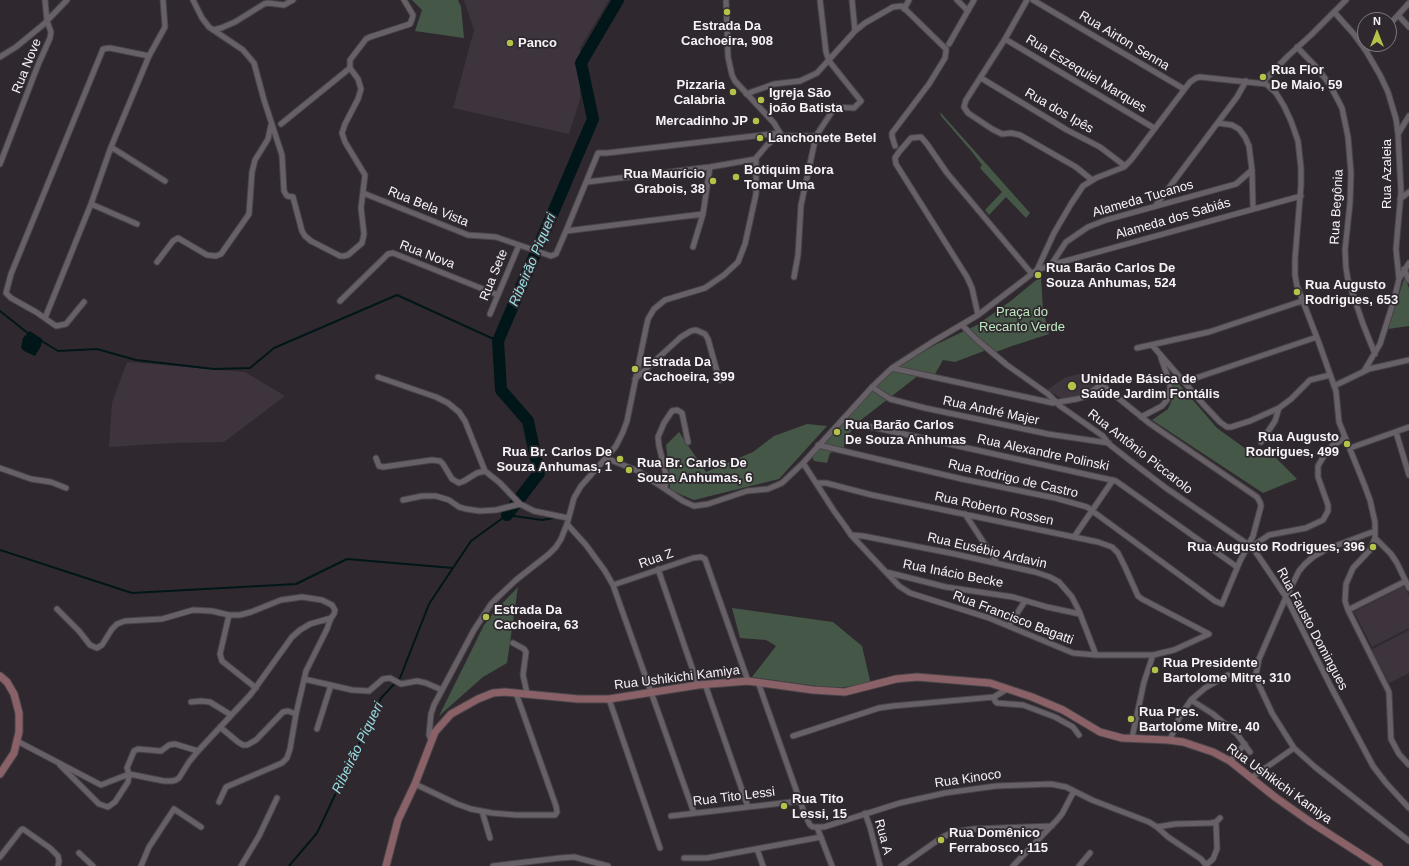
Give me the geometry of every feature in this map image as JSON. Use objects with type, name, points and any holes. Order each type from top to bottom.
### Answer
[{"type":"main road","points":[[0,676],[7,682],[14,694],[19,713],[19,732],[14,753],[0,774]]},
{"type":"main road","name":"Rua Ushikichi Kamiya","points":[[386,866],[398,820],[415,784],[435,732],[451,714],[478,699],[505,692],[527,693],[545,697],[609,699],[702,685],[748,681],[835,692],[857,689],[907,677],[928,676],[980,682],[1007,689],[1032,697],[1063,710],[1100,732],[1122,738],[1170,740],[1198,746],[1230,761],[1275,797],[1309,821],[1379,866]]},
{"type":"street","name":"Rua Nove","points":[[0,164],[2,154],[16,125],[38,65],[50,38],[51,32],[47,21],[45,0]]},
{"type":"street","points":[[0,57],[24,41],[47,21],[67,0]]},
{"type":"street","points":[[45,318],[91,204],[111,147],[149,56],[165,27],[163,0]]},
{"type":"street","points":[[193,0],[202,18],[209,27],[243,50],[254,63],[282,155],[285,194],[289,197],[293,197],[302,231],[305,236],[311,241],[340,256],[348,255],[363,239],[361,208],[365,175],[343,137],[345,124],[358,99],[360,89],[358,79],[350,68],[351,58],[366,39],[377,33],[410,24],[413,15],[404,0]]},
{"type":"street","points":[[213,30],[235,22],[264,4],[284,5],[293,0]]},
{"type":"street","points":[[726,0],[729,65],[735,81],[766,113],[774,123],[779,134]]},
{"type":"street","points":[[794,277],[798,255],[800,213],[816,136],[835,107],[854,108],[861,101],[829,61],[826,52],[820,0]]},
{"type":"street","points":[[852,0],[855,31]]},
{"type":"street","points":[[904,9],[909,0]]},
{"type":"street","points":[[957,0],[968,11]]},
{"type":"street","points":[[949,44],[974,0]]},
{"type":"street","points":[[1028,0],[1006,38],[966,100],[964,107],[968,113],[992,129],[1002,134],[1011,133],[1020,135],[1076,167],[1092,180]]},
{"type":"street","name":"Rua Airton Senna","points":[[1033,0],[1184,89]]},
{"type":"street","points":[[1262,83],[1346,0]]},
{"type":"street","points":[[1409,3],[1398,15],[1409,27]]},
{"type":"street","points":[[746,94],[774,84],[805,79],[817,73],[855,31],[865,23],[893,7],[902,6],[946,49],[946,51],[945,58],[929,84],[892,133],[895,146]]},
{"type":"street","name":"Rua Azaleia","points":[[1334,12],[1357,39]]},
{"type":"street","name":"Rua Eszequiel Marques","points":[[1006,38],[1154,128]]},
{"type":"street","name":"Rua Begônia","points":[[1297,47],[1330,85],[1342,108],[1348,137],[1351,173],[1350,203],[1345,250],[1346,268],[1348,280],[1375,354]]},
{"type":"street","points":[[84,302],[66,324],[56,326],[11,298],[6,293],[14,267],[103,49],[110,48],[149,56]]},
{"type":"street","name":"Rua Azaleia","points":[[1364,371],[1375,354],[1385,330],[1399,279],[1396,249],[1401,178],[1396,119],[1388,92],[1367,52]]},
{"type":"street","points":[[281,124],[350,68]]},
{"type":"street","points":[[606,458],[638,472],[690,505],[700,506],[747,491],[774,487],[782,483],[803,463],[872,387],[892,368],[978,315],[1037,270],[1054,234],[1083,186],[1092,180],[1125,166],[1193,79],[1200,77],[1246,81],[1269,85],[1284,106],[1298,141],[1301,168],[1301,196],[1295,259],[1297,286],[1334,386],[1337,398],[1339,422],[1370,500],[1375,531],[1375,538],[1370,550],[1353,568],[1346,584],[1345,601],[1348,610],[1389,692],[1392,739],[1396,750],[1409,766]]},
{"type":"street","name":"Rua dos Ipês","points":[[981,78],[1067,130],[1100,148],[1125,166]]},
{"type":"street","points":[[1156,206],[1218,123],[1246,81]]},
{"type":"street","points":[[1398,134],[1409,116]]},
{"type":"street","points":[[157,262],[173,241],[178,238],[207,255],[216,256],[221,254],[249,214],[252,172],[255,160],[270,133],[272,122]]},
{"type":"street","points":[[1218,123],[1232,125],[1239,130],[1245,137],[1249,146],[1252,170],[1253,208]]},
{"type":"street","points":[[431,740],[429,734],[431,714],[434,705],[474,630],[491,604],[508,587],[552,550],[561,539],[568,521],[574,498],[581,486],[606,458],[623,432],[648,319],[654,309],[665,300],[696,291],[714,282],[734,267],[740,258],[750,228],[756,194],[756,159],[767,145],[779,134]]},
{"type":"street","points":[[703,214],[566,231],[598,153],[779,134],[816,136]]},
{"type":"street","points":[[978,315],[972,288],[967,277],[896,164],[895,158],[911,138],[921,137],[947,173],[1032,274]]},
{"type":"street","points":[[111,147],[165,181]]},
{"type":"street","points":[[586,182],[710,167],[756,159]]},
{"type":"street","points":[[693,247],[703,214],[710,167]]},
{"type":"street","name":"Alameda Tucanos","points":[[1051,264],[1066,242],[1074,235],[1088,227],[1106,220],[1236,184],[1252,170]]},
{"type":"street","points":[[1400,199],[1409,192]]},
{"type":"street","name":"Rua Bela Vista","points":[[363,193],[468,235],[496,237],[549,256],[556,254],[566,231]]},
{"type":"street","name":"Alameda dos Sabiás","points":[[1037,270],[1051,264],[1088,256],[1253,208],[1301,196]]},
{"type":"street","points":[[91,204],[137,224]]},
{"type":"street","name":"Rua Sete","points":[[490,314],[518,245]]},
{"type":"street","name":"Rua Nova","points":[[340,301],[388,254],[392,253],[498,295]]},
{"type":"street","points":[[1399,279],[1409,262]]},
{"type":"street","points":[[1406,268],[1409,280]]},
{"type":"street","points":[[1137,348],[1209,332],[1302,301]]},
{"type":"street","name":"Rua Antônio Piccarolo","points":[[962,324],[976,339],[1007,365],[1103,436],[1128,459],[1166,488],[1250,546]]},
{"type":"street","points":[[635,379],[681,337],[691,331],[696,330],[705,334],[708,339],[720,380]]},
{"type":"street","points":[[1184,382],[1317,337]]},
{"type":"street","points":[[1152,345],[1223,425],[1227,427],[1235,426],[1279,408],[1291,399],[1310,380],[1330,375]]},
{"type":"street","points":[[1141,417],[1162,406],[1169,395],[1170,383],[1160,355]]},
{"type":"street","points":[[1334,386],[1364,371],[1409,360]]},
{"type":"street","points":[[892,368],[1043,401],[1056,402],[1084,397],[1096,388],[1102,386],[1106,388],[1141,417],[1257,497],[1262,506],[1250,546],[1237,567]]},
{"type":"street","points":[[378,377],[436,397],[448,403],[459,412],[465,421],[485,471],[500,483],[520,504],[534,511],[568,521],[605,571],[613,585],[650,693],[694,813]]},
{"type":"street","name":"Rua André Majer","points":[[872,387],[890,399],[925,408],[1048,434],[1109,443]]},
{"type":"street","points":[[1261,442],[1275,421],[1279,408]]},
{"type":"street","points":[[665,489],[666,475],[658,437],[664,422],[674,410],[680,411],[684,416],[688,442]]},
{"type":"street","name":"Rua Alexandre Polinski","points":[[843,419],[849,422],[1113,480],[1132,491],[1237,567]]},
{"type":"street","points":[[1350,448],[1409,427]]},
{"type":"street","points":[[1396,432],[1409,475]]},
{"type":"street","points":[[1250,546],[1269,535],[1306,528],[1323,520],[1326,516],[1328,505],[1318,477],[1318,466],[1332,446],[1345,438]]},
{"type":"street","name":"Rua Rodrigo de Castro","points":[[818,445],[962,479],[1074,503],[1091,511],[1215,601],[1222,604],[1237,567]]},
{"type":"street","points":[[376,458],[379,466],[383,467],[432,460],[440,461],[452,479],[460,483],[477,473],[485,471]]},
{"type":"street","name":"Rua Inácio Becke","points":[[803,463],[851,535],[885,572],[939,586],[999,594],[1080,614]]},
{"type":"street","points":[[0,468],[31,478],[51,482],[66,488]]},
{"type":"street","points":[[1074,538],[1113,480]]},
{"type":"street","name":"Rua Roberto Rossen","points":[[816,483],[826,483],[1098,542],[1114,549],[1129,574],[1138,596],[1209,634]]},
{"type":"street","points":[[403,500],[422,496],[436,496],[449,500],[466,509],[480,511],[496,510],[520,504]]},
{"type":"street","points":[[965,514],[997,563]]},
{"type":"street","points":[[1375,531],[1327,549],[1313,557],[1299,571],[1259,659],[1256,674],[1259,686],[1272,713],[1294,748],[1315,767],[1409,841]]},
{"type":"street","name":"Rua Eusébio Ardavin","points":[[851,535],[900,543],[997,563],[1035,572],[1055,580],[1063,586],[1072,597],[1096,655]]},
{"type":"street","points":[[1375,538],[1394,558],[1409,588]]},
{"type":"street","name":"Rua Fausto Domingues","points":[[1250,546],[1286,597],[1373,766],[1409,808]]},
{"type":"street","name":"Rua Z","points":[[613,585],[693,558],[700,557],[705,559],[748,681]]},
{"type":"street","points":[[658,569],[748,807]]},
{"type":"street","name":"Rua Francisco Bagatti","points":[[885,572],[899,586],[910,593],[959,608],[1008,626],[1064,651],[1073,653],[1096,655],[1153,655],[1174,650],[1209,634]]},
{"type":"street","points":[[1348,610],[1406,581]]},
{"type":"street","points":[[57,609],[79,631],[90,645],[97,648],[102,645],[117,624],[125,621],[162,618],[193,610],[212,611],[229,615],[251,612],[281,600],[302,597],[322,600],[332,605],[335,610],[334,614],[311,660],[304,679],[287,758],[282,763],[226,787],[219,802]]},
{"type":"street","points":[[1008,626],[1025,601]]},
{"type":"street","points":[[229,615],[220,654],[222,661],[256,688]]},
{"type":"street","points":[[17,741],[101,785],[129,774],[172,782],[179,778],[198,751],[256,688],[292,637],[310,624],[331,618]]},
{"type":"street","points":[[513,643],[524,649],[526,652],[523,675],[527,693]]},
{"type":"street","points":[[1132,738],[1144,682],[1153,655]]},
{"type":"street","points":[[1170,740],[1179,718],[1191,700],[1205,688],[1228,675]]},
{"type":"street","points":[[304,679],[352,690],[369,691],[383,679],[390,678],[401,684],[417,681],[442,690]]},
{"type":"street","points":[[758,682],[810,825],[817,827],[832,866]]},
{"type":"street","points":[[317,729],[331,685]]},
{"type":"street","points":[[792,736],[879,708],[994,697],[1007,689]]},
{"type":"street","points":[[415,784],[471,809],[516,815],[553,815],[557,813],[556,806],[516,692]]},
{"type":"street","points":[[994,697],[997,703],[1023,705],[1055,717],[1073,727],[1079,735]]},
{"type":"street","points":[[609,699],[660,848]]},
{"type":"street","points":[[1191,700],[1213,714],[1237,734],[1250,752]]},
{"type":"street","points":[[191,702],[210,702],[231,715]]},
{"type":"street","points":[[220,727],[238,742],[243,745],[247,745],[256,740],[283,712],[288,711],[296,714]]},
{"type":"street","points":[[56,762],[99,804],[108,807],[115,802],[128,782],[129,774],[127,768],[134,751],[138,749],[161,751],[169,744],[175,744],[198,751]]},
{"type":"street","points":[[1230,761],[1245,744]]},
{"type":"street","points":[[1251,778],[1294,748]]},
{"type":"street","points":[[1404,760],[1409,756]]},
{"type":"street","name":"Rua Kinoco","points":[[817,827],[824,827],[865,813],[918,798],[980,787],[1051,784],[1066,787],[1157,827],[1168,837],[1190,851],[1207,865]]},
{"type":"street","points":[[1013,866],[1062,814],[1074,791]]},
{"type":"street","points":[[241,866],[259,836],[277,798]]},
{"type":"street","name":"Rua Tito Lessi","points":[[671,816],[800,800]]},
{"type":"street","points":[[149,866],[142,864],[149,847],[174,809],[201,827]]},
{"type":"street","points":[[482,811],[490,838]]},
{"type":"street","name":"Rua A","points":[[865,813],[880,866]]},
{"type":"street","points":[[1157,827],[1165,825],[1203,824],[1218,820],[1218,849],[1213,859],[1207,865]]},
{"type":"street","points":[[901,866],[941,838],[953,832],[974,829],[1052,826]]},
{"type":"street","points":[[0,857],[22,830],[24,830],[50,848],[58,856],[59,864]]},
{"type":"street","points":[[684,858],[707,858],[821,837]]},
{"type":"street","points":[[757,850],[763,866]]},
{"type":"street","points":[[79,853],[93,866]]},
{"type":"street","points":[[1079,866],[1090,853]]},
{"type":"street","points":[[493,866],[574,857],[608,866]]},
{"type":"shaded area","points":[[464,0],[609,0],[580,48],[580,99],[569,134],[453,108],[474,30]]},
{"type":"shaded area","points":[[30,331],[42,339],[41,346],[35,356],[21,348],[23,338]]},
{"type":"shaded area","points":[[127,362],[245,372],[285,396],[224,442],[172,443],[109,447],[112,403]]},
{"type":"shaded area","name":"Unidade Básica de Saúde Jardim Fontális","points":[[1082,373],[1095,383],[1088,392],[1080,397],[1065,400],[1047,390],[1064,378]]},
{"type":"shaded area","points":[[1404,586],[1409,596],[1409,628],[1372,647],[1354,612]]},
{"type":"shaded area","points":[[1409,630],[1409,673],[1389,683],[1371,650]]},
{"type":"green space","points":[[412,0],[458,0],[461,7],[464,38],[415,31],[422,10]]},
{"type":"green space","points":[[940,112],[1030,213],[1026,218],[1006,197],[989,215],[985,210],[1002,192],[980,168],[982,165],[941,116]]},
{"type":"green space","name":"Praça do Recanto Verde","points":[[1041,276],[1043,310],[1049,334],[996,352],[977,340],[984,351],[955,362],[943,360],[935,374],[919,375],[857,423],[847,437],[843,449],[830,453],[827,463],[814,461],[812,457],[894,368],[937,344],[977,325],[1012,300]]},
{"type":"green space","points":[[1405,276],[1409,289],[1409,326],[1388,329]]},
{"type":"green space","points":[[1172,376],[1217,428],[1257,457],[1276,458],[1297,479],[1263,493],[1152,420],[1168,409],[1174,395]]},
{"type":"green space","points":[[807,424],[827,426],[779,479],[694,500],[670,490],[666,445],[679,432],[706,472],[753,452],[774,436]]},
{"type":"green space","points":[[518,587],[507,663],[483,677],[439,716],[484,625],[494,612]]},
{"type":"green space","points":[[732,608],[833,622],[862,646],[871,685],[830,688],[752,677],[776,646],[766,640],[740,638]]},
{"type":"waterway","name":"Ribeirão Piqueri","points":[[507,515],[539,473],[528,421],[501,390],[498,341],[593,119],[581,63],[618,0]]},
{"type":"waterway","points":[[40,340],[58,351],[97,349],[136,360],[214,369],[250,368],[274,348],[397,295],[498,341]]},
{"type":"waterway","points":[[0,311],[29,334]]},
{"type":"waterway","name":"Ribeirão Piqueri","points":[[289,866],[317,833],[381,698],[400,678],[429,604],[471,541],[507,515],[542,520],[554,518]]},
{"type":"waterway","points":[[0,550],[132,593],[296,584],[347,559],[453,568]]},
{"type":"place","name":"Estrada Da Cachoeira, 908","points":[[727,12]]},
{"type":"place","name":"Panco","points":[[510,43]]},
{"type":"place","name":"Rua Flor De Maio, 59","points":[[1263,77]]},
{"type":"place","name":"Pizzaria Calabria","points":[[733,92]]},
{"type":"place","name":"Igreja São joão Batista","points":[[761,100]]},
{"type":"place","name":"Mercadinho JP","points":[[756,121]]},
{"type":"place","name":"Lanchonete Betel","points":[[760,138]]},
{"type":"place","name":"Botiquim Bora Tomar Uma","points":[[736,177]]},
{"type":"place","name":"Rua Maurício Grabois, 38","points":[[713,181]]},
{"type":"place","name":"Rua Barão Carlos De Souza Anhumas, 524","points":[[1038,275]]},
{"type":"place","name":"Rua Augusto Rodrigues, 653","points":[[1297,292]]},
{"type":"place","name":"Estrada Da Cachoeira, 399","points":[[635,369]]},
{"type":"place","name":"Unidade Básica de Saúde Jardim Fontális","points":[[1072,386]]},
{"type":"place","name":"Rua Barão Carlos De Souza Anhumas","points":[[837,432]]},
{"type":"place","name":"Rua Augusto Rodrigues, 499","points":[[1347,444]]},
{"type":"place","name":"Rua Br. Carlos De Souza Anhumas, 1","points":[[620,459]]},
{"type":"place","name":"Rua Br. Carlos De Souza Anhumas, 6","points":[[629,470]]},
{"type":"place","name":"Rua Augusto Rodrigues, 396","points":[[1373,547]]},
{"type":"place","name":"Estrada Da Cachoeira, 63","points":[[486,617]]},
{"type":"place","name":"Rua Presidente Bartolome Mitre, 310","points":[[1155,670]]},
{"type":"place","name":"Rua Pres. Bartolome Mitre, 40","points":[[1131,719]]},
{"type":"place","name":"Rua Tito Lessi, 15","points":[[784,806]]},
{"type":"place","name":"Rua Domênico Ferrabosco, 115","points":[[941,840]]}]
